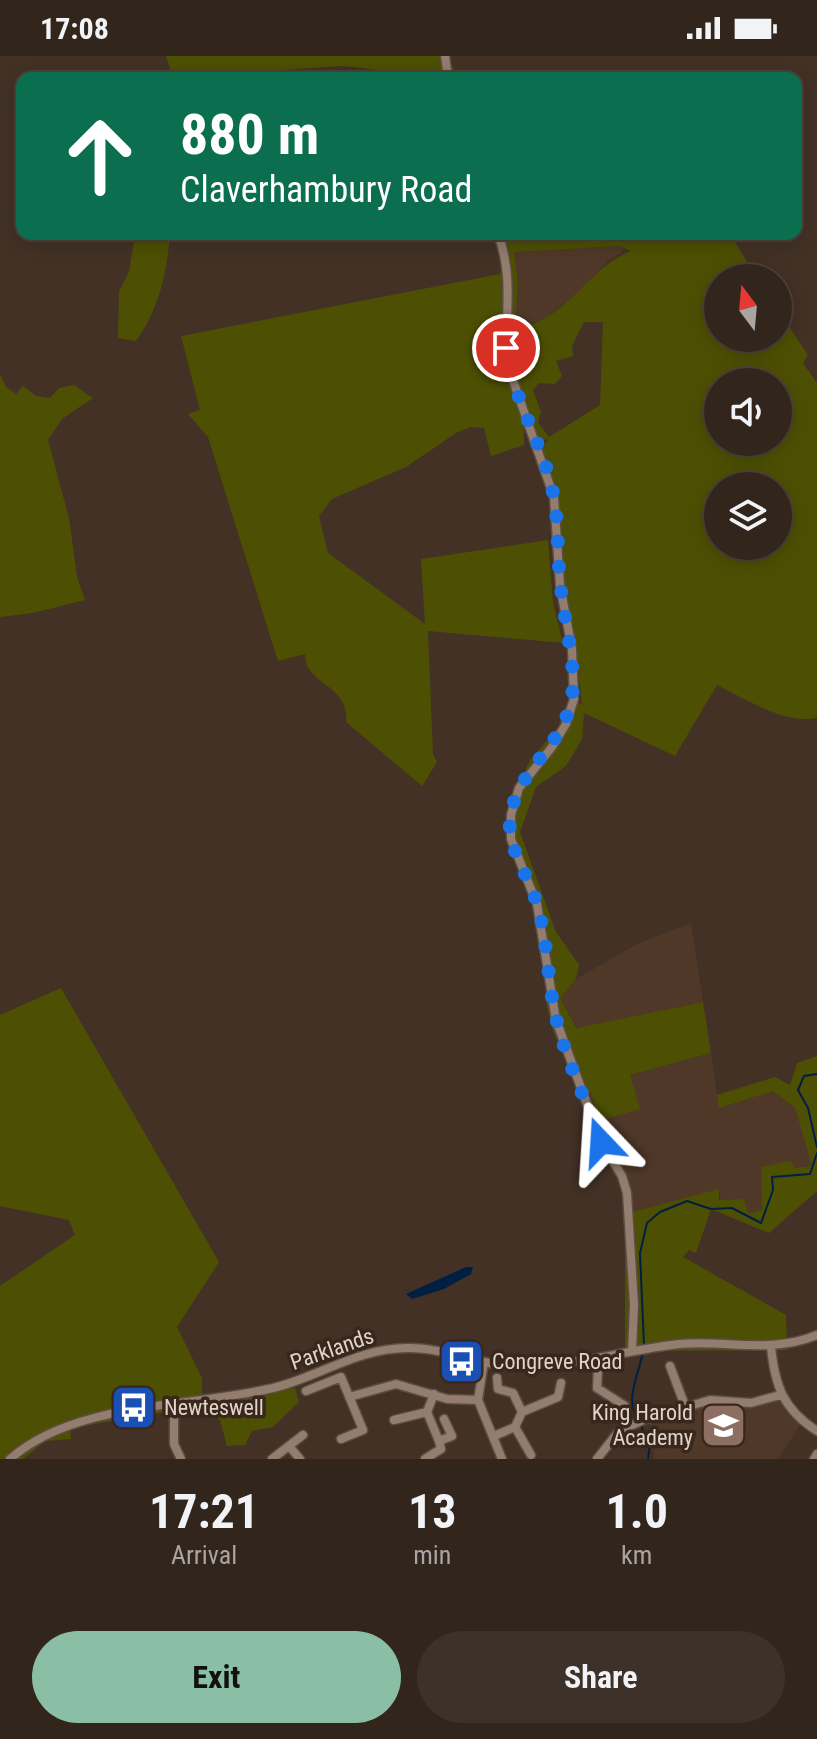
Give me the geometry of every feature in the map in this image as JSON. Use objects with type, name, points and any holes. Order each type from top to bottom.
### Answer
[{"type":"street","points":[[500,240],[509,272],[506,348],[509,369],[539,447],[554,497],[560,585],[572,649],[574,699],[566,724],[552,747],[519,788],[511,815],[511,839],[537,904],[556,1020],[601,1142],[622,1176],[627,1193],[639,1350]]},
{"type":"street","name":"Parklands","points":[[10,1459],[29,1444],[76,1424],[281,1386],[381,1350],[427,1349],[484,1362],[529,1366],[683,1344],[771,1347],[817,1335]]},
{"type":"street","points":[[771,1347],[780,1395],[792,1412],[817,1431]]},
{"type":"street","points":[[484,1362],[478,1400],[502,1459]]},
{"type":"street","points":[[670,1366],[685,1406]]},
{"type":"street","points":[[598,1369],[597,1388],[625,1406],[625,1428]]},
{"type":"street","points":[[306,1391],[341,1377],[363,1430],[341,1439]]},
{"type":"street","points":[[497,1378],[498,1389],[513,1393],[522,1412]]},
{"type":"street","points":[[494,1436],[515,1427],[522,1412],[558,1397],[561,1383]]},
{"type":"street","points":[[349,1397],[391,1384],[447,1399],[478,1400]]},
{"type":"street","points":[[425,1459],[441,1449],[427,1412],[434,1394]]},
{"type":"street","points":[[597,1459],[625,1428],[638,1421],[710,1400],[767,1401],[780,1395]]},
{"type":"street","points":[[174,1404],[177,1458]]},
{"type":"street","points":[[394,1420],[427,1412]]},
{"type":"street","points":[[439,1441],[452,1436],[444,1419]]},
{"type":"street","points":[[515,1427],[531,1455]]},
{"type":"street","points":[[272,1459],[303,1435]]},
{"type":"street","points":[[289,1446],[300,1459]]},
{"type":"street","points":[[814,1459],[817,1454]]},
{"type":"shaded area","points":[[166,56],[448,56],[455,72],[394,72],[344,66],[250,72],[171,72]]},
{"type":"shaded area","points":[[134,240],[169,240],[160,290],[151,316],[136,341],[118,338],[119,291],[129,272]]},
{"type":"shaded area","points":[[494,240],[734,240],[748,264],[704,264],[704,352],[792,352],[792,331],[808,355],[803,363],[817,383],[817,718],[778,714],[717,685],[675,756],[584,713],[582,739],[566,766],[536,787],[520,832],[556,932],[579,965],[576,979],[560,998],[577,1028],[703,1002],[711,1053],[630,1075],[640,1109],[599,1121],[591,1093],[579,1095],[552,1028],[546,1002],[547,967],[535,912],[507,838],[522,793],[522,777],[530,760],[558,728],[568,701],[582,704],[574,637],[564,603],[559,501],[542,450],[548,439],[537,442],[507,370],[512,275],[502,263]],"holes":[[[619,246],[631,251],[602,269],[551,314],[515,330],[518,282],[514,252]],[[584,322],[603,322],[600,405],[549,437],[538,422],[541,412],[533,390],[539,383],[555,384],[562,376],[556,361],[573,356],[572,346]]]},
{"type":"shaded area","points":[[619,246],[624,249],[622,252],[608,261],[571,299],[542,320],[515,329],[518,282],[514,251]]},
{"type":"shaded area","points":[[505,273],[503,364],[524,426],[524,445],[491,456],[484,428],[470,427],[406,467],[332,499],[319,516],[328,553],[425,624],[421,559],[548,540],[553,603],[563,643],[428,631],[433,754],[437,762],[422,786],[346,722],[341,700],[312,672],[305,654],[278,661],[208,437],[188,414],[200,410],[181,336]]},
{"type":"shaded area","points":[[0,374],[6,387],[16,394],[23,386],[36,396],[50,398],[59,388],[74,385],[93,398],[62,419],[48,440],[69,518],[77,577],[85,600],[33,613],[0,617]]},
{"type":"shaded area","points":[[691,923],[703,1002],[578,1028],[560,998],[576,979],[637,944]]},
{"type":"shaded area","points":[[61,988],[219,1262],[177,1327],[202,1378],[202,1406],[70,1428],[71,1439],[45,1441],[23,1459],[0,1459],[0,1286],[75,1235],[69,1220],[0,1206],[0,1015]]},
{"type":"shaded area","points":[[711,1053],[719,1107],[773,1091],[795,1108],[812,1166],[794,1168],[762,1210],[747,1215],[744,1199],[721,1200],[719,1190],[625,1214],[618,1177],[599,1151],[579,1095],[591,1093],[599,1121],[639,1109],[630,1075]]},
{"type":"shaded area","points":[[817,1056],[817,1191],[769,1233],[711,1209],[696,1253],[689,1250],[683,1257],[786,1315],[787,1350],[625,1351],[625,1214],[719,1189],[719,1200],[744,1199],[748,1214],[762,1210],[761,1167],[791,1161],[794,1168],[812,1166],[795,1108],[773,1091],[719,1108],[717,1095],[775,1077],[790,1085],[797,1063]]},
{"type":"shaded area","points":[[295,1388],[299,1402],[273,1427],[252,1431],[245,1445],[227,1446],[220,1420],[202,1406]]},
{"type":"shaded area","name":"King Harold Academy","points":[[780,1395],[802,1422],[778,1459],[653,1459],[654,1440],[647,1418],[710,1400],[735,1402]]},
{"type":"water","points":[[466,1267],[473,1267],[471,1274],[444,1289],[412,1299],[406,1294]]},
{"type":"waterway","points":[[817,1074],[804,1076],[798,1090],[808,1108],[817,1147]]},
{"type":"waterway","points":[[644,1345],[640,1253],[647,1223],[660,1212],[687,1201],[711,1209],[732,1208],[761,1223],[773,1190],[772,1177],[810,1174],[817,1153]]},
{"type":"waterway","points":[[638,1421],[632,1395],[643,1351]]},
{"type":"waterway","points":[[641,1426],[650,1444],[648,1459]]},
{"type":"place","name":"Congreve Road","points":[[461,1361]]},
{"type":"place","name":"Newteswell","points":[[133,1407]]},
{"type":"place","name":"King Harold Academy","points":[[724,1425]]},
{"type":"route","points":[[506,348],[516,392],[539,447],[554,497],[560,585],[572,649],[574,699],[566,724],[552,747],[519,788],[511,815],[511,839],[537,904],[556,1020],[601,1142]]}]
